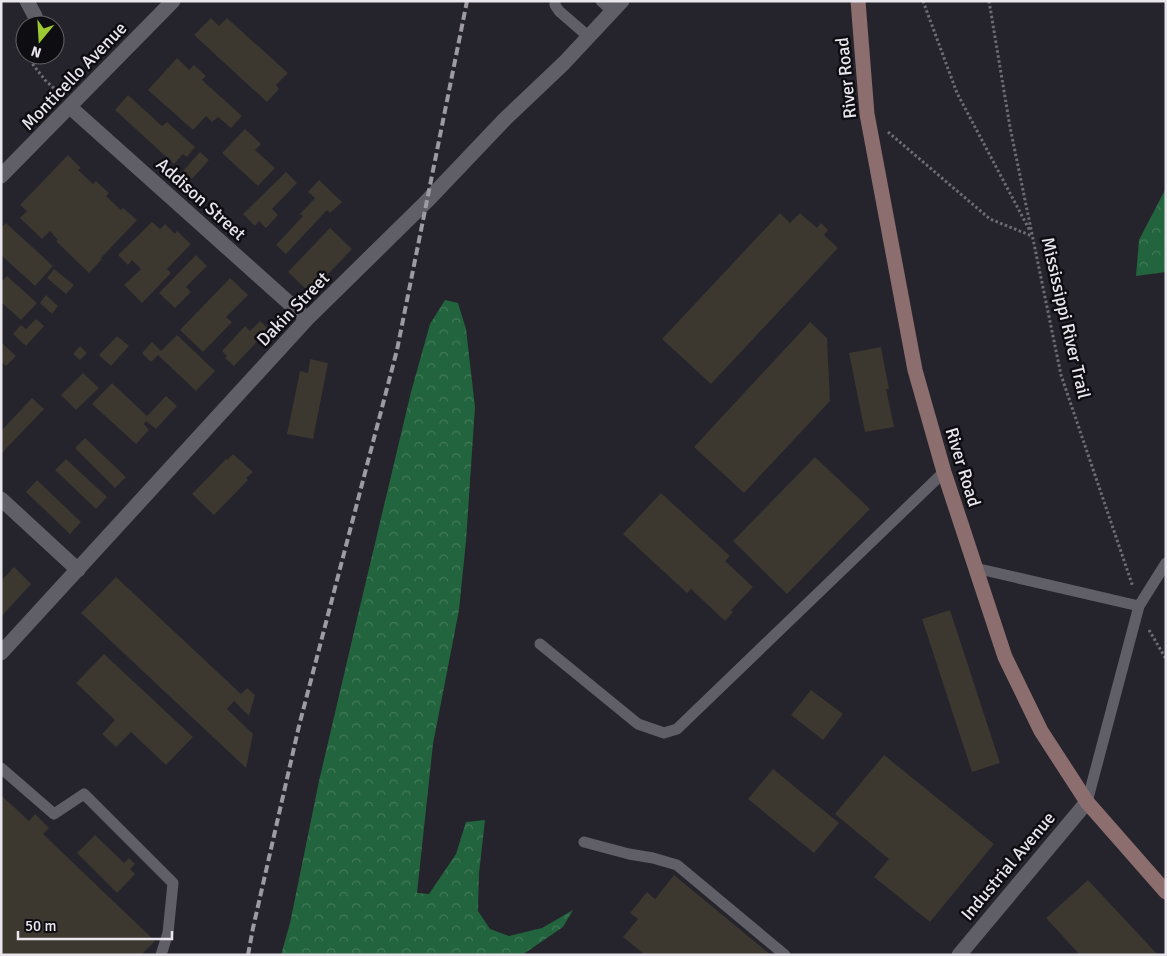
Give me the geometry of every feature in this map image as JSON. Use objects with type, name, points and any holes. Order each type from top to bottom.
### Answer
[{"type":"main road","name":"River Road","points":[[858,1],[867,114],[915,370],[944,472],[1005,657],[1041,731],[1087,802],[1166,892]]},
{"type":"street","points":[[27,1],[34,15]]},
{"type":"street","name":"Monticello Avenue","points":[[1,176],[173,1]]},
{"type":"street","name":"Dakin Street","points":[[1,653],[307,319],[427,200],[505,119],[564,63],[617,6]]},
{"type":"street","name":"Addison Street","points":[[70,107],[307,319]]},
{"type":"street","points":[[1,500],[78,570]]},
{"type":"street","name":"Industrial Avenue","points":[[958,955],[1087,802]]},
{"type":"lane","points":[[555,1],[559,11],[589,37]]},
{"type":"lane","points":[[601,1],[617,6]]},
{"type":"lane","points":[[540,644],[638,724],[664,733],[677,729],[944,472]]},
{"type":"lane","points":[[1087,802],[1139,606],[1166,563]]},
{"type":"lane","points":[[975,568],[1139,606]]},
{"type":"lane","points":[[1,768],[54,814],[84,794],[173,883],[168,933],[160,955]]},
{"type":"lane","points":[[584,842],[629,854],[653,858],[677,866],[785,955]]},
{"type":"path","points":[[923,1],[957,93],[1032,236]]},
{"type":"path","name":"Mississippi River Trail","points":[[989,1],[1010,128],[1061,375],[1139,606],[1151,635],[1166,658]]},
{"type":"path","points":[[34,65],[60,94]]},
{"type":"path","points":[[867,114],[990,219],[1032,236]]},
{"type":"green space","points":[[1166,188],[1166,272],[1136,276],[1139,240]]},
{"type":"green space","points":[[445,300],[458,303],[466,329],[475,407],[466,541],[459,610],[433,744],[417,893],[429,894],[456,854],[466,822],[485,820],[479,873],[478,911],[490,929],[509,936],[542,928],[573,910],[563,927],[522,955],[281,955],[290,923],[319,781],[411,392],[430,324]]},
{"type":"building","points":[[211,18],[219,26],[227,18],[288,73],[276,85],[279,89],[267,102],[194,35]]},
{"type":"building","points":[[177,58],[189,70],[194,65],[206,76],[202,80],[242,116],[231,128],[218,117],[212,122],[206,116],[193,130],[148,90]]},
{"type":"building","points":[[128,95],[162,126],[167,122],[195,147],[187,157],[183,154],[174,164],[115,110]]},
{"type":"building","points":[[245,129],[261,144],[255,150],[275,168],[258,186],[222,153]]},
{"type":"building","points":[[200,152],[209,160],[192,179],[183,171]]},
{"type":"building","points":[[68,155],[81,168],[78,170],[93,184],[96,181],[109,193],[106,196],[121,210],[123,208],[137,220],[101,258],[78,237],[102,259],[89,273],[56,241],[58,240],[50,231],[42,239],[20,218],[27,211],[20,205]]},
{"type":"building","points":[[286,172],[297,183],[272,209],[278,215],[266,228],[259,221],[255,226],[243,214]]},
{"type":"building","points":[[319,180],[342,202],[330,213],[327,210],[286,254],[276,245],[303,216],[300,214],[315,198],[308,192]]},
{"type":"building","points":[[780,213],[790,223],[800,213],[817,228],[821,223],[828,230],[824,235],[838,248],[711,384],[662,339]]},
{"type":"building","points":[[152,222],[160,229],[165,224],[175,234],[177,231],[191,244],[167,269],[171,273],[142,303],[124,285],[141,269],[132,260],[128,265],[118,255]]},
{"type":"building","points":[[6,223],[53,266],[35,286],[1,255],[1,228]]},
{"type":"building","points":[[330,228],[352,249],[310,293],[288,272]]},
{"type":"building","points":[[196,255],[207,266],[186,287],[191,292],[175,308],[159,293]]},
{"type":"building","points":[[54,269],[74,285],[66,294],[47,278]]},
{"type":"building","points":[[7,276],[37,303],[21,320],[1,302],[1,282]]},
{"type":"building","points":[[230,278],[248,295],[226,317],[232,322],[203,352],[180,330]]},
{"type":"building","points":[[46,295],[58,306],[52,314],[40,303]]},
{"type":"building","points":[[36,319],[44,326],[26,346],[13,334],[21,325],[26,329]]},
{"type":"building","points":[[260,321],[269,329],[234,366],[225,358],[227,356],[222,351],[245,326],[250,331]]},
{"type":"building","points":[[810,322],[827,338],[830,401],[744,493],[694,447]]},
{"type":"building","points":[[177,335],[215,371],[196,391],[158,355],[151,362],[142,353],[152,342],[161,351]]},
{"type":"building","points":[[117,336],[129,346],[111,366],[99,355]]},
{"type":"building","points":[[1,342],[16,356],[6,366],[1,362]]},
{"type":"building","points":[[80,346],[87,353],[80,360],[73,354]]},
{"type":"building","points":[[881,347],[889,389],[886,389],[894,427],[865,432],[849,353]]},
{"type":"building","points":[[310,359],[328,363],[313,439],[287,434],[300,371],[308,373]]},
{"type":"building","points":[[83,373],[99,388],[76,410],[61,395]]},
{"type":"building","points":[[112,383],[147,416],[166,396],[177,406],[156,429],[146,421],[144,424],[149,430],[136,444],[92,404]]},
{"type":"building","points":[[32,398],[44,409],[1,454],[1,431]]},
{"type":"building","points":[[85,438],[126,477],[115,488],[75,448]]},
{"type":"building","points":[[233,454],[253,472],[246,478],[248,480],[214,515],[192,494]]},
{"type":"building","points":[[815,457],[870,509],[787,594],[733,541]]},
{"type":"building","points":[[66,459],[107,497],[96,509],[55,470]]},
{"type":"building","points":[[37,480],[81,522],[70,534],[26,492]]},
{"type":"building","points":[[661,493],[730,556],[725,561],[753,587],[731,610],[733,612],[725,621],[691,589],[687,593],[623,534]]},
{"type":"building","points":[[14,567],[31,584],[1,617],[1,581]]},
{"type":"building","points":[[116,577],[241,694],[247,688],[255,695],[249,716],[234,701],[227,709],[253,734],[246,768],[81,613]]},
{"type":"building","points":[[950,610],[1000,763],[972,772],[922,619]]},
{"type":"building","points":[[104,654],[193,737],[166,765],[131,732],[116,747],[102,734],[115,720],[76,683]]},
{"type":"building","points":[[811,690],[843,714],[823,740],[791,715]]},
{"type":"building","points":[[884,755],[994,844],[930,922],[874,877],[889,859],[835,814]]},
{"type":"building","points":[[773,769],[839,823],[814,853],[748,799]]},
{"type":"building","points":[[1,795],[29,821],[35,814],[49,828],[43,834],[155,941],[141,955],[4,955],[1,952]]},
{"type":"building","points":[[95,835],[124,863],[129,858],[135,864],[130,869],[135,874],[117,893],[77,853]]},
{"type":"building","points":[[674,875],[771,955],[645,955],[623,937],[638,919],[630,913],[647,892],[655,899]]},
{"type":"building","points":[[1088,880],[1158,955],[1080,955],[1046,918]]},
{"type":"railway","points":[[248,955],[299,726],[397,350],[467,1]]}]
